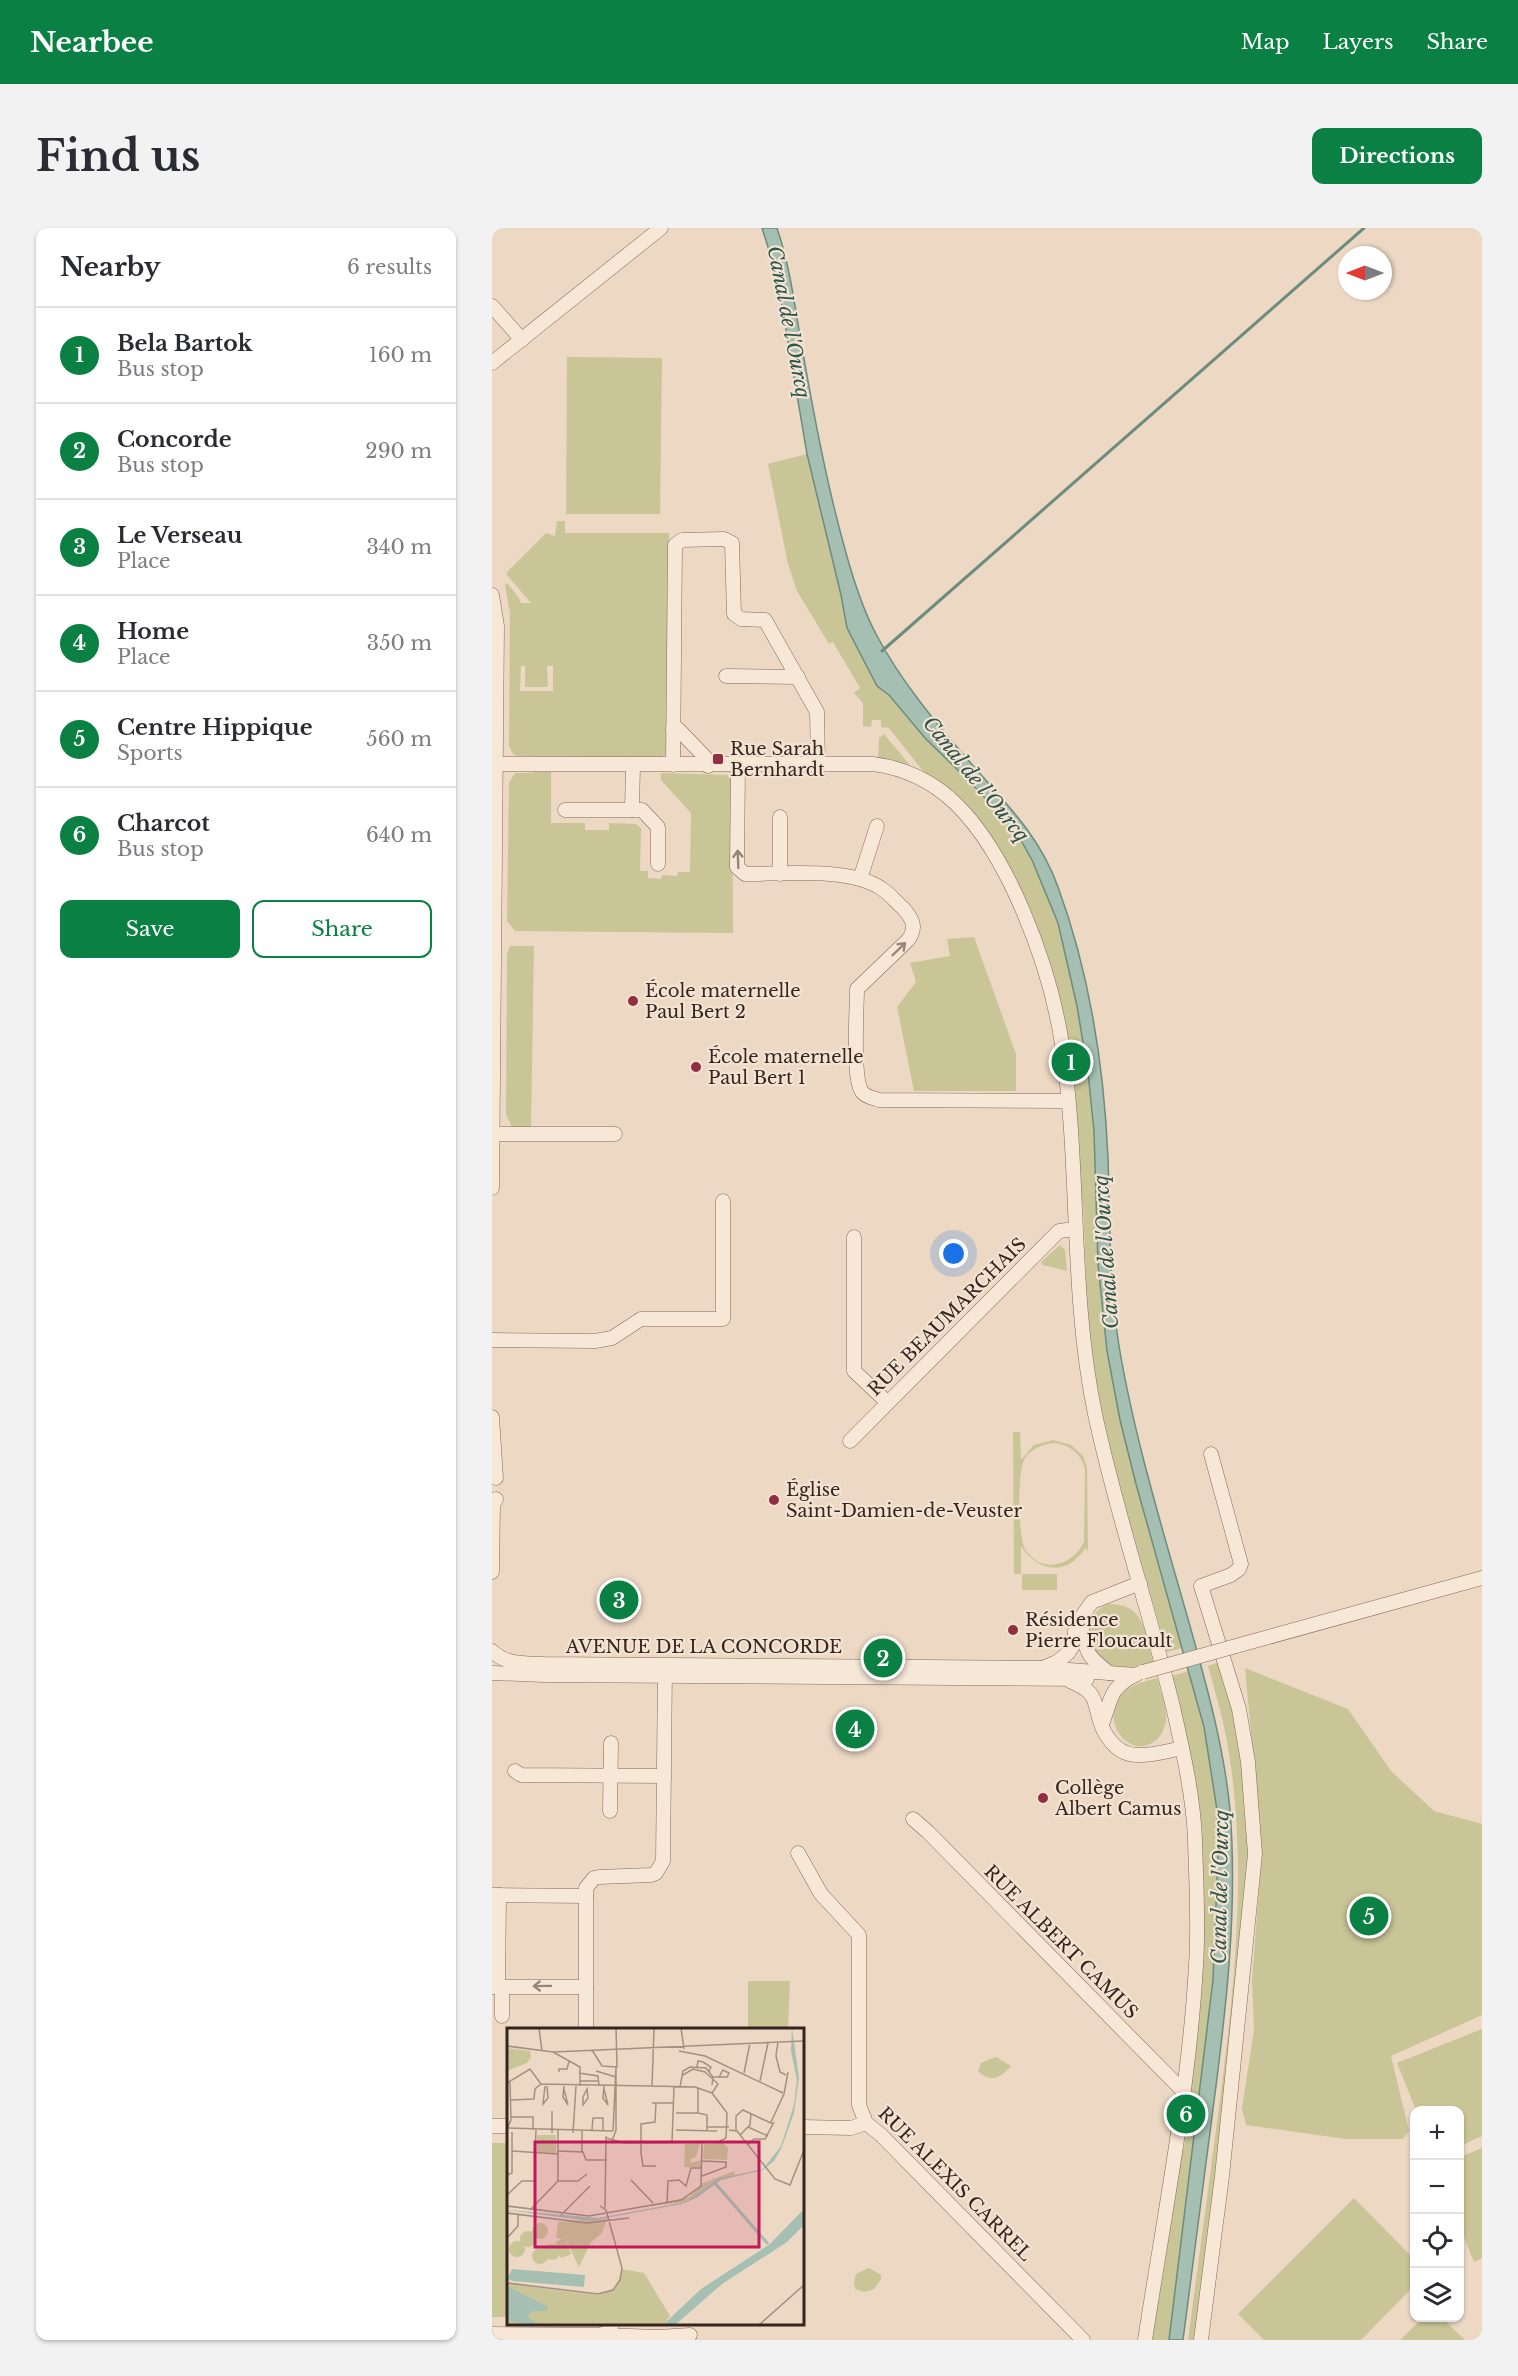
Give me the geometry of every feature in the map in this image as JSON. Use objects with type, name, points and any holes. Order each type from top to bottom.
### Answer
[{"type":"street","points":[[492,363],[662,228]]},
{"type":"street","points":[[492,306],[522,340]]},
{"type":"street","points":[[673,765],[675,545],[681,540],[724,539],[732,543],[734,614],[741,619],[765,620],[798,677],[817,712],[818,764]]},
{"type":"street","points":[[492,1188],[496,764],[494,601]]},
{"type":"street","points":[[726,676],[798,677]]},
{"type":"street","points":[[673,729],[678,729],[707,759],[708,766]]},
{"type":"street","points":[[496,764],[708,766],[873,764],[892,768],[926,782],[953,801],[989,846],[1027,923],[1056,1011],[1068,1101],[1080,1310],[1095,1412],[1164,1670],[1182,1749],[1195,1833],[1197,1917],[1194,2000],[1183,2091],[1145,2340]]},
{"type":"street","points":[[632,810],[633,765]]},
{"type":"street","points":[[772,765],[794,772],[887,775],[909,782],[940,798],[953,801]]},
{"type":"street","points":[[738,766],[737,867],[745,874],[840,874],[861,879],[883,889],[908,913],[913,922],[914,928],[908,940],[857,989],[857,1076],[866,1095],[879,1100],[1068,1101]]},
{"type":"street","points":[[564,810],[642,810],[658,827],[658,864]]},
{"type":"street","points":[[780,817],[780,874]]},
{"type":"street","points":[[861,879],[877,826]]},
{"type":"street","points":[[493,1134],[615,1134]]},
{"type":"street","points":[[492,1340],[595,1341],[612,1338],[641,1319],[723,1319],[723,1201]]},
{"type":"street","name":"RUE BEAUMARCHAIS","points":[[850,1441],[1059,1232],[1075,1229]]},
{"type":"street","points":[[854,1237],[854,1371],[887,1402]]},
{"type":"street","points":[[492,1417],[494,1477],[502,1488],[493,1505],[492,1572]]},
{"type":"street","points":[[1201,2340],[1222,2176],[1254,1854],[1248,1762],[1239,1710],[1201,1586],[1231,1575],[1239,1569],[1240,1564],[1211,1454]]},
{"type":"street","points":[[1102,1724],[1107,1703],[1113,1694],[1135,1676],[1482,1578]]},
{"type":"street","points":[[1043,1668],[1057,1662],[1068,1653],[1074,1644],[1075,1631],[1087,1608],[1099,1598],[1140,1583]]},
{"type":"street","points":[[1080,1622],[1087,1652],[1092,1660],[1109,1673]]},
{"type":"street","name":"AVENUE DE LA CONCORDE","points":[[492,1651],[503,1659],[515,1662],[665,1671],[1067,1679],[1135,1676]]},
{"type":"street","name":"AVENUE DE LA CONCORDE","points":[[492,1673],[1043,1668],[1135,1676]]},
{"type":"street","points":[[586,2028],[586,1888],[594,1878],[644,1877],[656,1873],[663,1861],[665,1671]]},
{"type":"street","points":[[1067,1679],[1090,1694],[1110,1741],[1119,1749],[1133,1755],[1182,1749]]},
{"type":"street","points":[[610,1811],[611,1743]]},
{"type":"street","points":[[515,1771],[521,1775],[664,1776]]},
{"type":"street","name":"RUE ALBERT CAMUS","points":[[913,1819],[1183,2091]]},
{"type":"street","name":"RUE ALEXIS CARREL","points":[[798,1853],[822,1894],[859,1935],[858,2084],[861,2113],[866,2123],[881,2135],[1083,2340]]},
{"type":"street","points":[[502,2016],[497,1988],[495,1895],[586,1896]]},
{"type":"street","points":[[497,1988],[586,1986]]},
{"type":"street","points":[[804,2127],[851,2128],[866,2123]]},
{"type":"street","points":[[591,2337],[608,2332],[612,2325]]},
{"type":"street","points":[[492,2334],[591,2337],[690,2335]]},
{"type":"shaded area","points":[[567,357],[662,358],[660,514],[566,514]]},
{"type":"shaded area","points":[[807,454],[847,628],[877,686],[889,695],[925,738],[1007,822],[1032,860],[1058,923],[1077,1006],[1088,1073],[1094,1131],[1098,1264],[1107,1351],[1120,1420],[1136,1484],[1182,1648],[1167,1652],[1115,1471],[1096,1390],[1083,1277],[1086,1276],[1083,1204],[1078,1204],[1074,1070],[1072,1059],[1069,1059],[1032,921],[945,787],[923,771],[889,728],[881,727],[881,720],[872,720],[871,727],[863,726],[863,703],[854,693],[860,688],[833,642],[829,644],[797,591],[788,564],[768,464]]},
{"type":"shaded area","points":[[557,521],[565,521],[565,533],[669,533],[666,755],[658,758],[517,756],[513,754],[509,746],[510,613],[505,585],[507,583],[521,603],[531,603],[507,575],[507,572],[546,533],[555,536]],"holes":[[[521,666],[525,666],[525,687],[548,687],[547,666],[553,666],[553,691],[520,691]]]},
{"type":"shaded area","points":[[884,734],[909,764],[907,766],[878,759],[879,738]]},
{"type":"shaded area","points":[[551,772],[551,823],[585,823],[585,830],[609,830],[609,823],[636,824],[641,828],[640,871],[648,871],[648,878],[661,879],[662,875],[677,876],[678,872],[690,872],[691,813],[661,780],[661,773],[728,775],[732,780],[733,933],[515,931],[507,921],[509,783],[515,773]]},
{"type":"shaded area","points":[[974,937],[1016,1054],[1016,1091],[914,1091],[897,1007],[916,982],[910,963],[950,956],[947,939]]},
{"type":"shaded area","points":[[510,946],[534,946],[531,1128],[512,1127],[506,1115],[507,954]]},
{"type":"shaded area","points":[[1060,1245],[1065,1250],[1067,1271],[1043,1265],[1041,1262]]},
{"type":"shaded area","points":[[1013,1432],[1020,1432],[1021,1460],[1034,1445],[1053,1440],[1071,1445],[1083,1456],[1087,1467],[1088,1551],[1085,1548],[1070,1564],[1053,1568],[1036,1561],[1028,1555],[1021,1546],[1021,1574],[1014,1574]],"holes":[[[1059,1444],[1074,1450],[1081,1458],[1085,1469],[1084,1542],[1079,1550],[1065,1562],[1048,1565],[1039,1562],[1025,1549],[1020,1518],[1021,1475],[1025,1458],[1031,1452],[1045,1445]]]},
{"type":"shaded area","points":[[1022,1574],[1057,1574],[1057,1590],[1022,1590]]},
{"type":"shaded area","points":[[1107,1604],[1129,1608],[1136,1614],[1145,1630],[1153,1662],[1126,1669],[1103,1665],[1090,1643],[1088,1629],[1094,1615]]},
{"type":"shaded area","points":[[1222,1661],[1238,1715],[1250,1864],[1230,2071],[1196,2340],[1188,2340],[1224,2069],[1237,1928],[1237,1834],[1234,1787],[1225,1731],[1208,1666]]},
{"type":"shaded area","points":[[1245,1668],[1348,1709],[1391,1771],[1434,1811],[1482,1824],[1482,2015],[1391,2056],[1409,2131],[1403,2139],[1346,2139],[1246,2125],[1242,2109],[1254,2030],[1252,1980],[1262,1851]]},
{"type":"shaded area","points":[[1189,1671],[1206,1740],[1215,1791],[1219,1847],[1218,1923],[1208,2039],[1169,2340],[1150,2340],[1180,2149],[1184,2149],[1190,2109],[1186,2108],[1202,1933],[1172,1676]]},
{"type":"shaded area","points":[[1157,1678],[1164,1700],[1165,1726],[1160,1736],[1148,1745],[1137,1746],[1126,1741],[1118,1732],[1114,1720],[1114,1707],[1121,1695],[1135,1685]]},
{"type":"shaded area","points":[[748,1981],[790,1981],[788,2028],[748,2028]]},
{"type":"shaded area","points":[[1482,2029],[1482,2136],[1464,2144],[1464,2106],[1414,2106],[1397,2063]]},
{"type":"shaded area","points":[[996,2057],[1011,2066],[1003,2074],[991,2078],[978,2071],[981,2063]]},
{"type":"shaded area","points":[[492,2143],[507,2143],[507,2317],[492,2317]]},
{"type":"shaded area","points":[[1482,2148],[1482,2258],[1474,2262],[1464,2237],[1464,2155]]},
{"type":"shaded area","points":[[1354,2198],[1410,2255],[1410,2290],[1361,2340],[1264,2340],[1238,2314]]},
{"type":"shaded area","points":[[869,2268],[881,2275],[881,2279],[874,2289],[865,2292],[855,2289],[856,2274]]},
{"type":"shaded area","points":[[1419,2322],[1446,2322],[1465,2340],[1400,2340]]},
{"type":"water","name":"Canal de l'Ourcq","points":[[762,228],[777,228],[785,255],[832,500],[852,575],[867,616],[886,653],[919,701],[1020,820],[1041,851],[1058,887],[1087,987],[1103,1089],[1112,1276],[1119,1346],[1142,1452],[1214,1717],[1224,1763],[1230,1810],[1233,1885],[1226,1997],[1183,2340],[1169,2340],[1213,1980],[1218,1855],[1217,1810],[1204,1727],[1136,1484],[1120,1420],[1107,1351],[1098,1264],[1094,1131],[1088,1073],[1077,1006],[1058,923],[1032,860],[1020,839],[971,783],[925,738],[889,695],[877,686],[847,628],[807,454],[777,276]]},
{"type":"waterway","points":[[882,651],[1364,228]]},
{"type":"place","name":"Rue Sarah Bernhardt","points":[[718,759]]},
{"type":"place","name":"École maternelle Paul Bert 2","points":[[633,1001]]},
{"type":"place","name":"Bela Bartok","points":[[1071,1062]]},
{"type":"place","name":"École maternelle Paul Bert 1","points":[[696,1067]]},
{"type":"place","name":"Église Saint-Damien-de-Veuster","points":[[774,1500]]},
{"type":"place","name":"Le Verseau","points":[[619,1600]]},
{"type":"place","name":"Résidence Pierre Floucault","points":[[1013,1630]]},
{"type":"place","name":"Concorde","points":[[883,1658]]},
{"type":"place","name":"Home","points":[[855,1729]]},
{"type":"place","name":"Collège Albert Camus","points":[[1043,1798]]},
{"type":"place","name":"Centre Hippique","points":[[1369,1916]]},
{"type":"place","name":"Charcot","points":[[1186,2114]]}]
